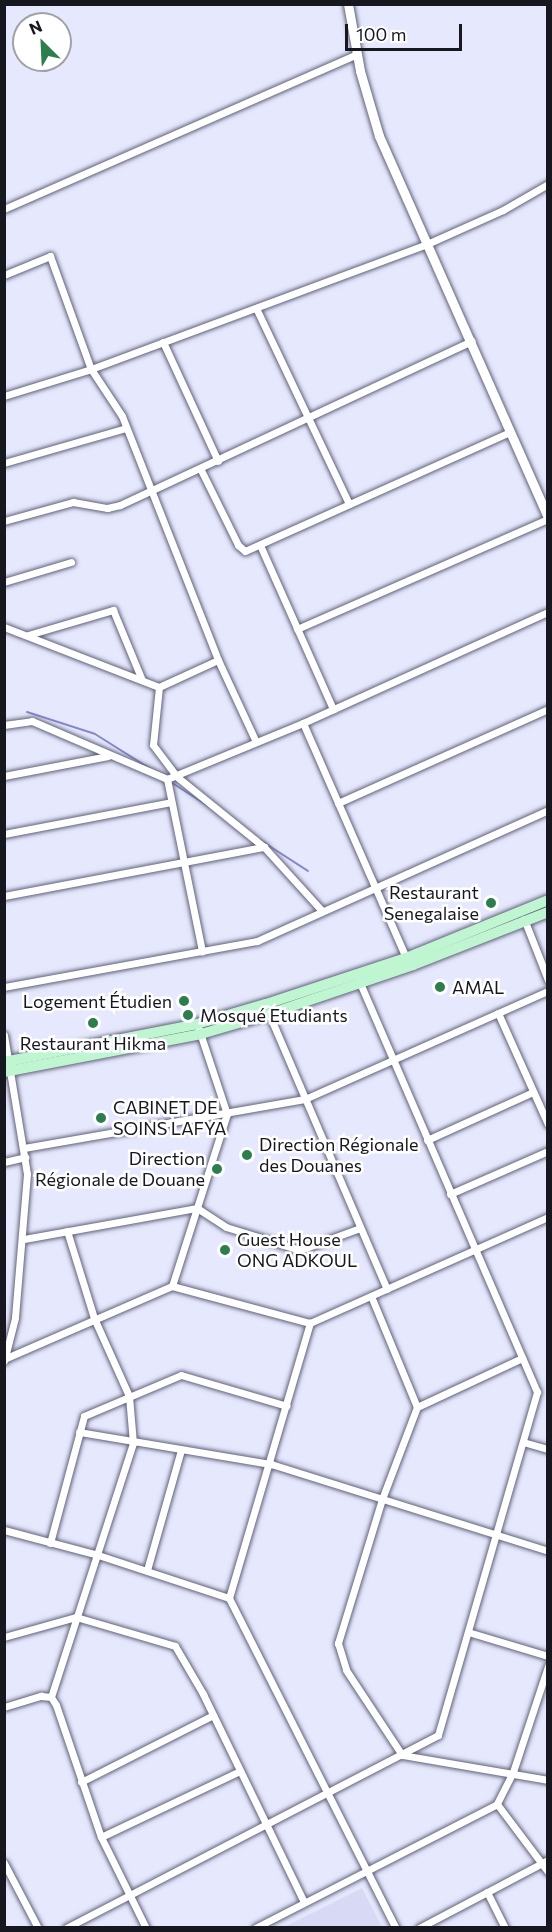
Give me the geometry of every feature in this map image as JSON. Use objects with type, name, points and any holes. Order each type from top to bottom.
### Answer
[{"type":"main road","points":[[7,1066],[269,1014],[523,916],[548,900]]},
{"type":"main road","points":[[523,916],[548,912]]},
{"type":"main road","points":[[199,1029],[359,980],[406,958],[436,950]]},
{"type":"street","points":[[297,629],[548,518],[472,341],[379,136],[357,54],[348,4]]},
{"type":"street","points":[[4,209],[357,54]]},
{"type":"street","points":[[4,396],[91,369],[427,244],[503,210],[548,184]]},
{"type":"street","points":[[4,275],[50,256],[91,369],[126,428],[218,660],[256,742]]},
{"type":"street","points":[[256,308],[349,504]]},
{"type":"street","points":[[4,521],[74,502],[106,508],[152,492],[472,341]]},
{"type":"street","points":[[164,342],[218,461]]},
{"type":"street","points":[[4,463],[126,428]]},
{"type":"street","points":[[201,470],[238,545],[245,551],[510,432]]},
{"type":"street","points":[[260,545],[333,709]]},
{"type":"street","points":[[4,582],[71,562]]},
{"type":"street","points":[[28,635],[113,610],[142,680]]},
{"type":"street","points":[[4,725],[32,721],[167,779],[303,723],[548,612]]},
{"type":"street","points":[[4,627],[159,687],[218,660]]},
{"type":"street","points":[[159,687],[153,746],[176,776],[264,847],[322,911]]},
{"type":"street","points":[[338,803],[548,709]]},
{"type":"street","points":[[303,723],[406,958]]},
{"type":"street","points":[[4,776],[110,755]]},
{"type":"street","points":[[167,779],[202,951]]},
{"type":"street","points":[[4,834],[171,802]]},
{"type":"street","points":[[4,987],[257,942],[374,886],[548,810]]},
{"type":"street","points":[[4,896],[184,865],[264,847]]},
{"type":"street","points":[[523,916],[548,980]]},
{"type":"street","points":[[66,1928],[438,1735],[537,1392],[359,980]]},
{"type":"street","points":[[24,1148],[305,1099],[548,991]]},
{"type":"street","points":[[498,1013],[548,1124]]},
{"type":"street","points":[[269,1014],[387,1289]]},
{"type":"street","points":[[172,1286],[227,1114],[199,1029]]},
{"type":"street","points":[[4,1035],[7,1066],[25,1157],[24,1239],[15,1318],[5,1359]]},
{"type":"street","points":[[427,1140],[533,1092]]},
{"type":"street","points":[[450,1194],[548,1151]]},
{"type":"street","points":[[4,1162],[25,1157]]},
{"type":"street","points":[[24,1239],[197,1208],[226,1227],[300,1250],[360,1228]]},
{"type":"street","points":[[5,1359],[94,1318],[172,1286],[310,1323],[548,1217]]},
{"type":"street","points":[[67,1231],[94,1318],[129,1396],[133,1443],[95,1554],[51,1697],[101,1837],[146,1928]]},
{"type":"street","points":[[371,1296],[417,1407],[382,1499],[338,1642],[346,1670],[402,1755],[513,1772],[548,1780]]},
{"type":"street","points":[[310,1323],[271,1464],[229,1598],[326,1795],[396,1928]]},
{"type":"street","points":[[417,1407],[522,1358]]},
{"type":"street","points":[[50,1543],[84,1416],[181,1375],[287,1406]]},
{"type":"street","points":[[79,1432],[133,1443],[271,1464],[548,1551]]},
{"type":"street","points":[[523,1442],[548,1449]]},
{"type":"street","points":[[147,1570],[181,1450]]},
{"type":"street","points":[[4,1530],[95,1554],[229,1598]]},
{"type":"street","points":[[4,1638],[76,1617],[175,1646],[213,1715],[304,1902]]},
{"type":"street","points":[[468,1632],[548,1656]]},
{"type":"street","points":[[255,1928],[496,1804],[513,1772],[548,1666]]},
{"type":"street","points":[[4,1707],[40,1696],[51,1697]]},
{"type":"street","points":[[81,1782],[213,1715]]},
{"type":"street","points":[[101,1837],[240,1770]]},
{"type":"street","points":[[496,1804],[545,1861],[548,1872]]},
{"type":"street","points":[[419,1928],[545,1861]]},
{"type":"street","points":[[4,1863],[38,1928]]},
{"type":"street","points":[[487,1892],[505,1928]]},
{"type":"shaded area","points":[[362,1888],[382,1927],[284,1927]]},
{"type":"waterway","points":[[27,712],[95,734],[149,768]]},
{"type":"waterway","points":[[169,781],[210,807]]},
{"type":"waterway","points":[[260,840],[308,871]]},
{"type":"place","name":"Restaurant Senegalaise","points":[[491,903]]},
{"type":"place","name":"AMAL","points":[[440,987]]},
{"type":"place","name":"Logement Étudien","points":[[184,1001]]},
{"type":"place","name":"Mosqué Etudiants","points":[[188,1015]]},
{"type":"place","name":"Restaurant Hikma","points":[[93,1023]]},
{"type":"place","name":"CABINET DE SOINS LAFYA","points":[[101,1118]]},
{"type":"place","name":"Direction Régionale des Douanes","points":[[247,1155]]},
{"type":"place","name":"Direction Régionale de Douane","points":[[217,1169]]},
{"type":"place","name":"Guest House ONG ADKOUL","points":[[225,1250]]}]
